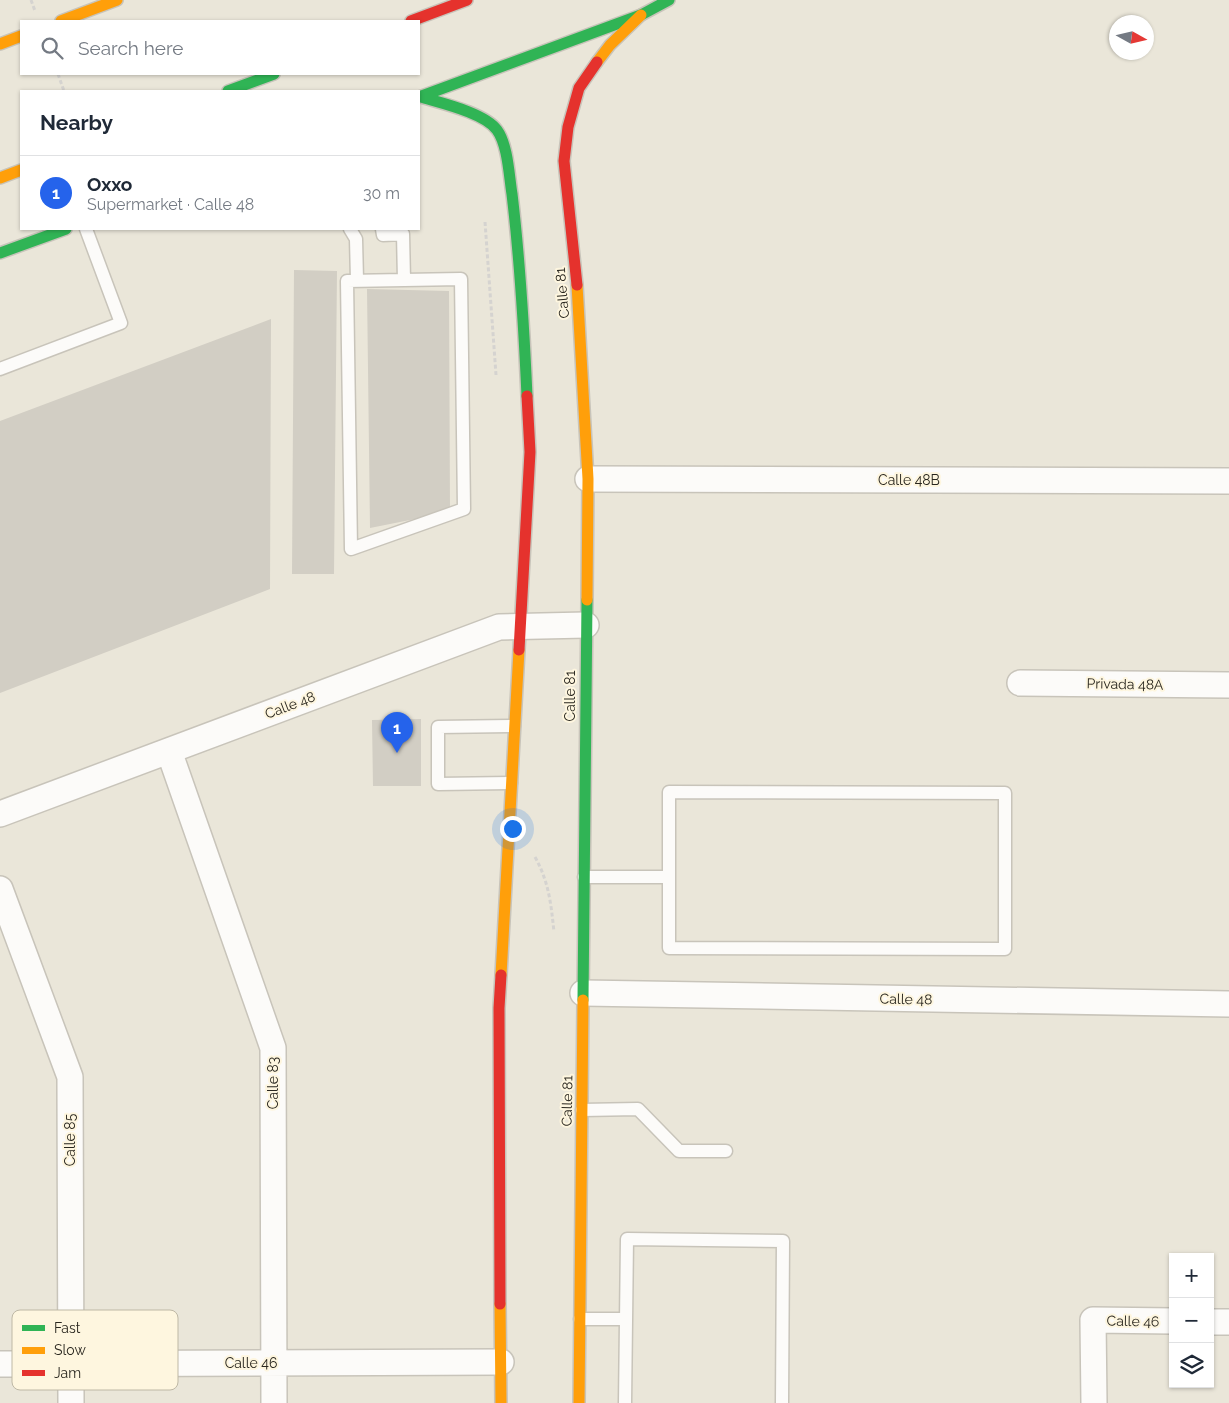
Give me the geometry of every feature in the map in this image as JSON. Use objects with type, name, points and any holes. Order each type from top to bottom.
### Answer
[{"type":"main road","points":[[64,20],[117,0]]},
{"type":"main road","points":[[414,20],[467,0]]},
{"type":"main road","points":[[420,97],[641,15],[669,0]]},
{"type":"main road","name":"Calle 81","points":[[580,1403],[588,479],[580,306],[564,161],[568,127],[579,88],[610,45],[641,15]]},
{"type":"main road","points":[[0,44],[20,36]]},
{"type":"main road","points":[[231,90],[271,75]]},
{"type":"main road","points":[[420,97],[479,117],[498,131],[505,152],[512,194],[530,452],[499,1008],[501,1403]]},
{"type":"main road","points":[[0,178],[20,170]]},
{"type":"main road","points":[[0,253],[63,230]]},
{"type":"street","name":"Calle 48B","points":[[588,479],[1229,481]]},
{"type":"street","name":"Calle 48","points":[[0,814],[498,627],[586,624]]},
{"type":"street","name":"Privada 48A","points":[[1020,683],[1229,685]]},
{"type":"street","name":"Calle 83","points":[[169,751],[273,1048],[274,1403]]},
{"type":"street","name":"Calle 85","points":[[0,889],[70,1077],[71,1310]]},
{"type":"street","name":"Calle 48","points":[[583,994],[1229,1004]]},
{"type":"street","name":"Calle 46","points":[[1094,1403],[1093,1320],[1169,1321]]},
{"type":"street","points":[[1214,1322],[1229,1322]]},
{"type":"street","name":"Calle 46","points":[[178,1363],[501,1362]]},
{"type":"street","name":"Calle 85","points":[[71,1390],[71,1403]]},
{"type":"lane","points":[[0,370],[121,323],[86,230]]},
{"type":"lane","points":[[351,230],[356,239],[357,280]]},
{"type":"lane","points":[[382,230],[383,235],[403,234],[404,280]]},
{"type":"lane","points":[[461,279],[464,509],[351,549],[347,281],[357,280],[461,279]]},
{"type":"lane","points":[[510,784],[438,784],[438,727],[514,726]]},
{"type":"lane","points":[[669,792],[1005,792],[1005,949],[669,948],[669,877],[669,792]]},
{"type":"lane","points":[[584,877],[669,877]]},
{"type":"lane","points":[[582,1110],[638,1109],[679,1151],[726,1151]]},
{"type":"lane","points":[[625,1403],[627,1239],[783,1241],[782,1403]]},
{"type":"lane","points":[[580,1319],[626,1319]]},
{"type":"path","points":[[58,75],[64,90]]},
{"type":"path","points":[[485,220],[497,385]]},
{"type":"building","points":[[294,270],[337,271],[334,574],[292,574]]},
{"type":"building","points":[[367,289],[449,291],[450,512],[370,528]]},
{"type":"building","points":[[271,319],[270,589],[0,693],[0,421]]},
{"type":"building","points":[[421,719],[421,786],[373,786],[372,720]]},
{"type":"traffic: fast","points":[[420,97],[641,15],[669,0]]},
{"type":"traffic: fast","points":[[231,90],[271,75]]},
{"type":"traffic: fast","points":[[421,97],[462,109],[483,119],[497,130],[504,144],[509,170],[517,244],[527,396]]},
{"type":"traffic: fast","points":[[0,253],[63,230]]},
{"type":"traffic: fast","points":[[583,1000],[587,600]]},
{"type":"traffic: slow","points":[[64,20],[117,0]]},
{"type":"traffic: slow","points":[[597,62],[610,45],[641,15]]},
{"type":"traffic: slow","points":[[0,44],[20,36]]},
{"type":"traffic: slow","points":[[0,178],[20,170]]},
{"type":"traffic: slow","points":[[577,285],[588,479],[587,600]]},
{"type":"traffic: slow","points":[[501,975],[519,650]]},
{"type":"traffic: slow","points":[[579,1403],[583,1000]]},
{"type":"traffic: slow","points":[[500,1304],[501,1403]]},
{"type":"traffic: jam","points":[[414,20],[467,0]]},
{"type":"traffic: jam","points":[[577,285],[564,161],[568,127],[579,88],[597,62]]},
{"type":"traffic: jam","points":[[519,650],[530,452],[527,396]]},
{"type":"traffic: jam","points":[[500,1304],[499,1008],[501,975]]},
{"type":"place","name":"Oxxo","points":[[397,753]]}]
